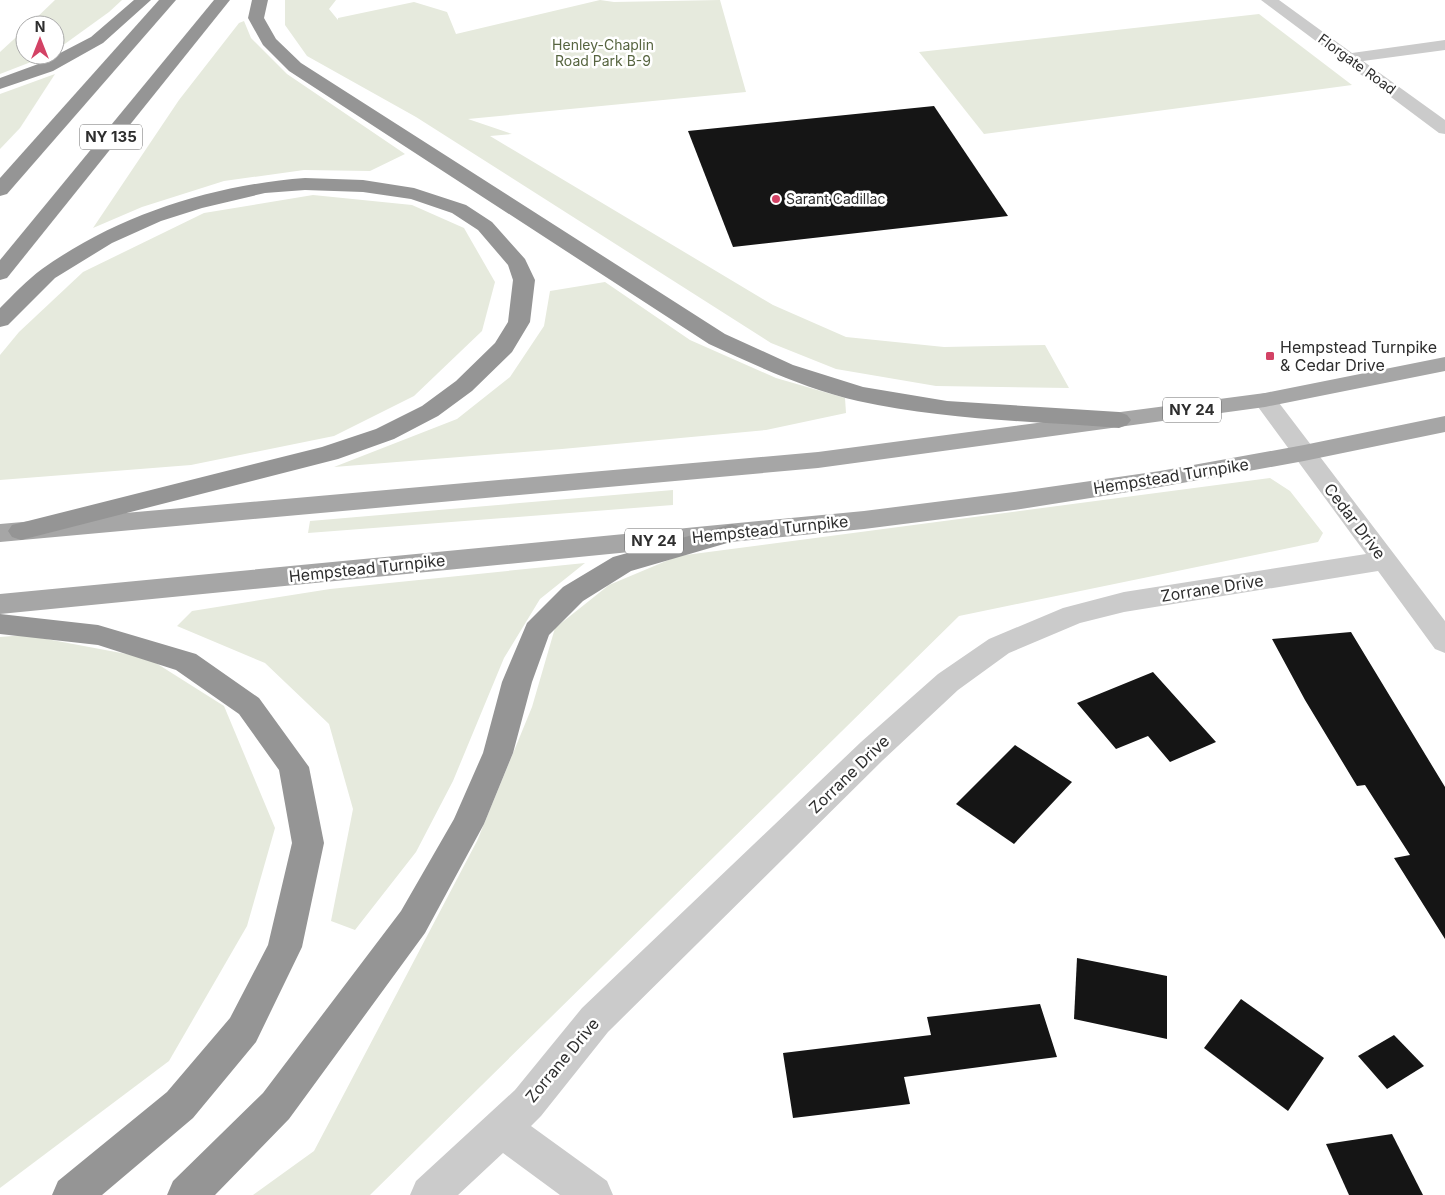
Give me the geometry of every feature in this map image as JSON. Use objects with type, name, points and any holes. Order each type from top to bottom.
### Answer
[{"type":"highway","points":[[0,84],[47,67],[97,40],[143,0]]},
{"type":"highway","name":"NY 135","points":[[0,190],[168,0]]},
{"type":"highway","name":"NY 135","points":[[0,274],[222,0]]},
{"type":"highway","points":[[260,0],[256,18],[264,34],[269,42],[295,67],[717,339],[784,370],[860,394],[947,408],[1119,420]]},
{"type":"highway","points":[[0,320],[48,274],[106,239],[146,221],[196,203],[265,187],[305,184],[372,187],[414,194],[459,209],[485,226],[518,264],[524,280],[519,322],[504,347],[464,386],[430,411],[385,434],[328,453],[11,532]]},
{"type":"highway","points":[[187,1195],[276,1106],[413,922],[468,824],[494,762],[518,682],[537,630],[573,594],[622,564],[732,533]]},
{"type":"highway","points":[[0,624],[98,635],[186,662],[248,706],[294,767],[308,843],[285,947],[243,1030],[180,1105],[72,1195]]},
{"type":"main road","name":"NY 24","points":[[11,532],[818,460],[1264,400],[1445,364]]},
{"type":"main road","name":"Hempstead Turnpike","points":[[0,604],[864,520],[1021,500],[1160,478],[1304,453],[1445,424]]},
{"type":"street","name":"Florgate Road","points":[[1269,0],[1445,129]]},
{"type":"street","points":[[1349,58],[1445,45]]},
{"type":"street","name":"Cedar Drive","points":[[1264,400],[1445,642]]},
{"type":"street","name":"Zorrane Drive","points":[[430,1195],[528,1103],[595,1020],[864,758],[948,682],[999,646],[1073,614],[1124,602],[1384,560]]},
{"type":"street","points":[[501,1128],[593,1195]]},
{"type":"green space","points":[[55,0],[122,0],[109,12],[65,44],[65,15],[39,15]]},
{"type":"green space","name":"Henley-Chaplin Road Park B-9","points":[[285,0],[336,0],[329,9],[338,20],[338,18],[414,2],[447,12],[456,34],[600,0],[614,2],[720,0],[746,92],[468,119],[512,134],[490,136],[773,305],[846,337],[944,347],[1045,345],[1069,388],[936,386],[836,369],[771,343],[416,117],[307,56],[285,25]]},
{"type":"green space","points":[[1259,14],[1352,85],[984,134],[919,52]]},
{"type":"green space","points":[[244,21],[251,38],[287,74],[405,154],[370,171],[304,170],[224,181],[142,207],[93,228],[179,100],[239,23]]},
{"type":"green space","points":[[15,38],[15,65],[23,65],[0,74],[0,52]]},
{"type":"green space","points":[[55,74],[20,128],[0,149],[0,94]]},
{"type":"green space","points":[[313,195],[412,205],[464,228],[495,282],[482,331],[414,396],[334,436],[191,465],[0,480],[0,355],[19,332],[83,272],[204,213]]},
{"type":"green space","points":[[605,282],[690,340],[776,378],[845,398],[846,413],[766,430],[562,449],[334,467],[457,419],[510,377],[544,326],[550,291]]},
{"type":"green space","points":[[1270,478],[1290,491],[1323,533],[1318,542],[959,616],[370,1195],[253,1195],[314,1151],[477,841],[532,707],[555,628],[609,585],[678,556]]},
{"type":"green space","points":[[673,490],[673,505],[308,533],[310,521]]},
{"type":"green space","points":[[585,563],[540,599],[504,658],[453,781],[416,852],[355,930],[331,921],[353,809],[329,724],[265,663],[177,626],[192,611],[330,589]]},
{"type":"green space","points":[[25,635],[148,658],[224,706],[275,828],[247,926],[169,1061],[0,1188],[0,637]]},
{"type":"building","points":[[934,106],[1008,216],[733,247],[688,131]]},
{"type":"building","points":[[1351,632],[1445,787],[1445,939],[1394,858],[1410,855],[1365,785],[1357,786],[1305,700],[1272,639]]},
{"type":"building","points":[[1153,672],[1216,742],[1170,762],[1148,736],[1116,749],[1077,703]]},
{"type":"building","points":[[1015,745],[1072,782],[1014,844],[956,804]]},
{"type":"building","points":[[1077,958],[1167,976],[1167,1039],[1074,1019]]},
{"type":"building","points":[[1241,999],[1324,1058],[1288,1111],[1204,1048]]},
{"type":"building","points":[[1040,1004],[1057,1057],[904,1077],[910,1104],[793,1118],[783,1053],[931,1035],[927,1017]]},
{"type":"building","points":[[1394,1035],[1424,1066],[1387,1089],[1358,1056]]},
{"type":"building","points":[[1392,1134],[1423,1195],[1349,1195],[1326,1144]]},
{"type":"place","name":"Sarant Cadillac","points":[[776,199]]},
{"type":"place","name":"Hempstead Turnpike & Cedar Drive","points":[[1270,356]]}]
